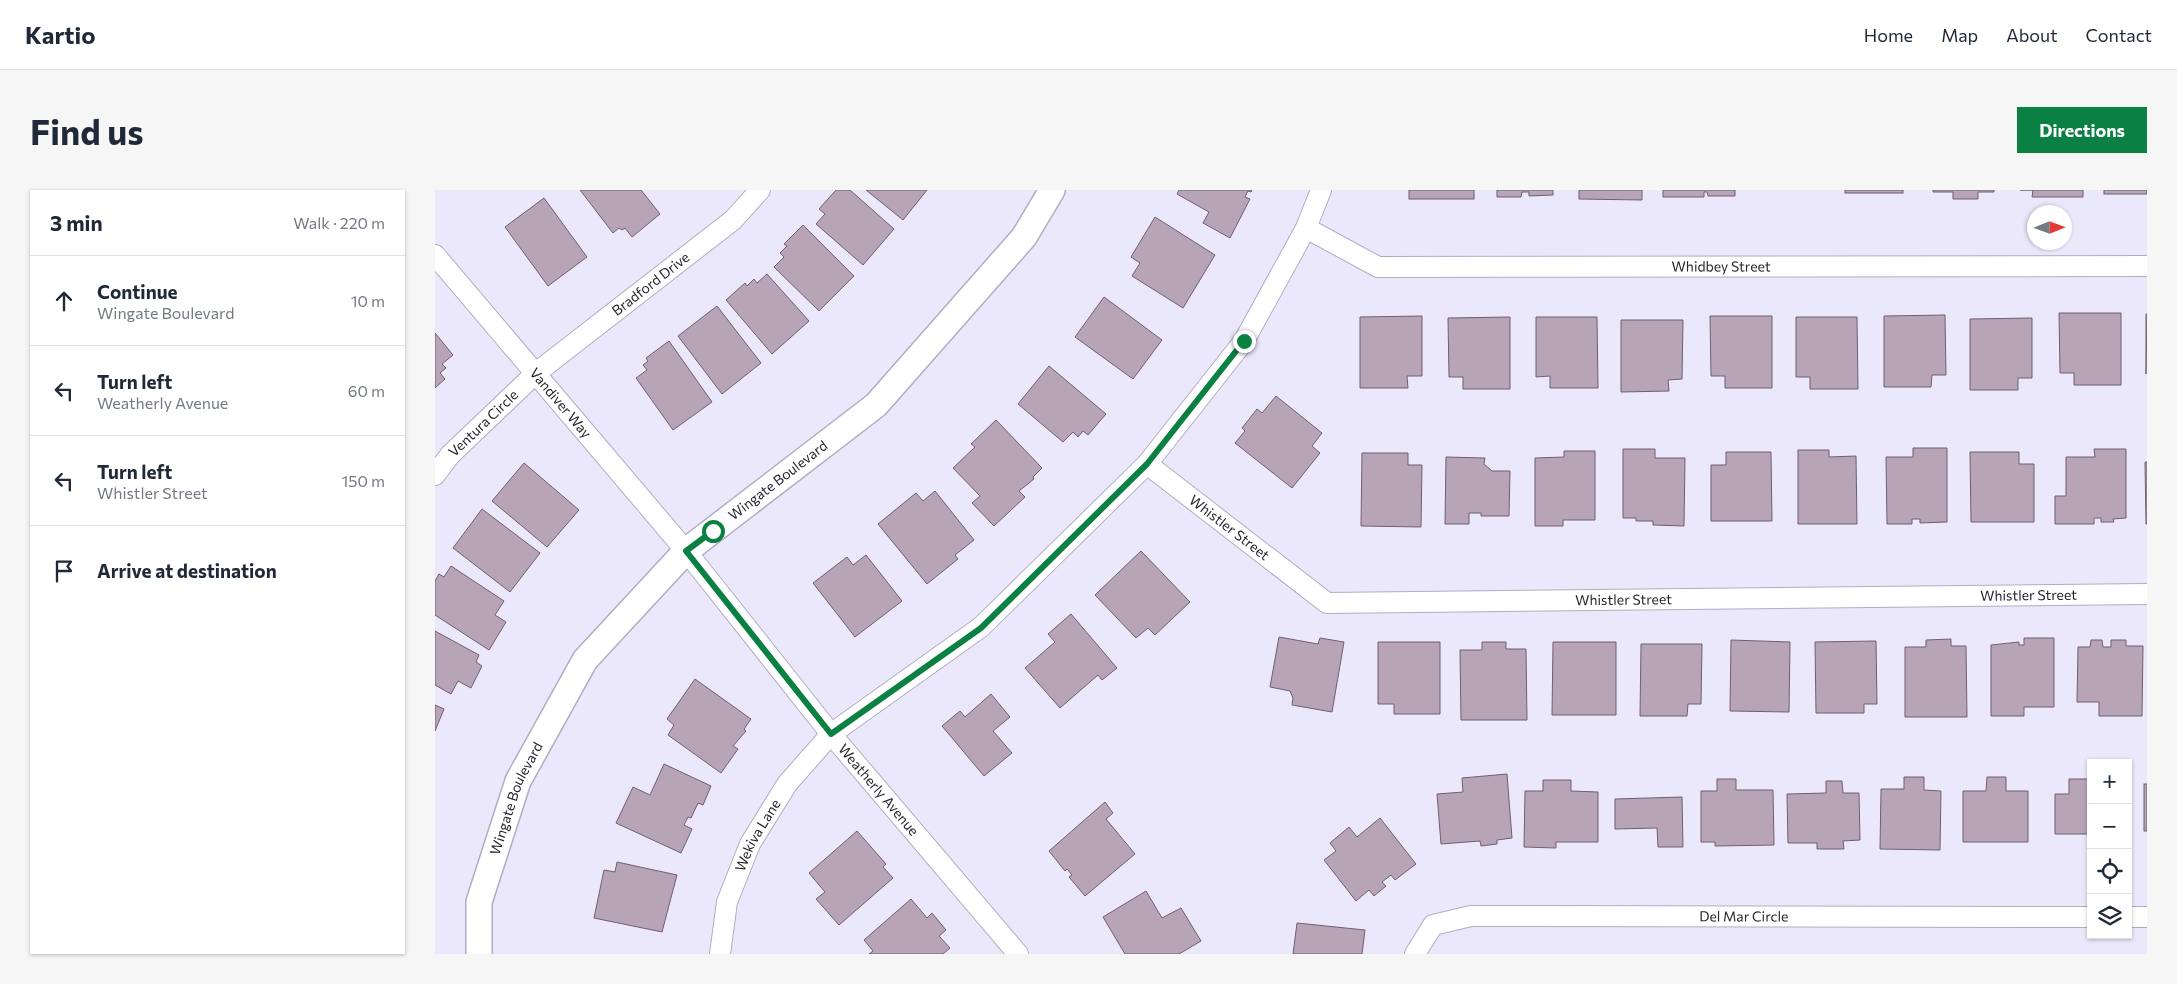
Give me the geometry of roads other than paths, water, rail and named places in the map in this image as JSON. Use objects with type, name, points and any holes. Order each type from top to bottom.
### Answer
[{"type":"street","name":"Bradford Drive","points":[[535,373],[733,220],[760,190]]},
{"type":"street","name":"Wingate Boulevard","points":[[479,954],[479,902],[519,781],[585,660],[686,551],[876,406],[1024,237],[1052,190]]},
{"type":"street","points":[[831,734],[981,628],[1147,464],[1244,341],[1306,228],[1321,190]]},
{"type":"street","name":"Whidbey Street","points":[[1306,228],[1378,267],[2147,266]]},
{"type":"street","name":"Vandiver Way","points":[[435,255],[686,551]]},
{"type":"street","name":"Ventura Circle","points":[[435,476],[450,455],[535,373]]},
{"type":"street","name":"Whistler Street","points":[[1147,464],[1327,603],[2147,594]]},
{"type":"street","name":"Weatherly Avenue","points":[[686,551],[831,734],[1019,954]]},
{"type":"street","name":"Wekiva Lane","points":[[720,954],[727,902],[750,844],[787,784],[831,734]]},
{"type":"street","name":"Del Mar Circle","points":[[1415,954],[1433,925],[1471,916],[2087,917]]},
{"type":"street","points":[[2132,917],[2147,917]]}]
